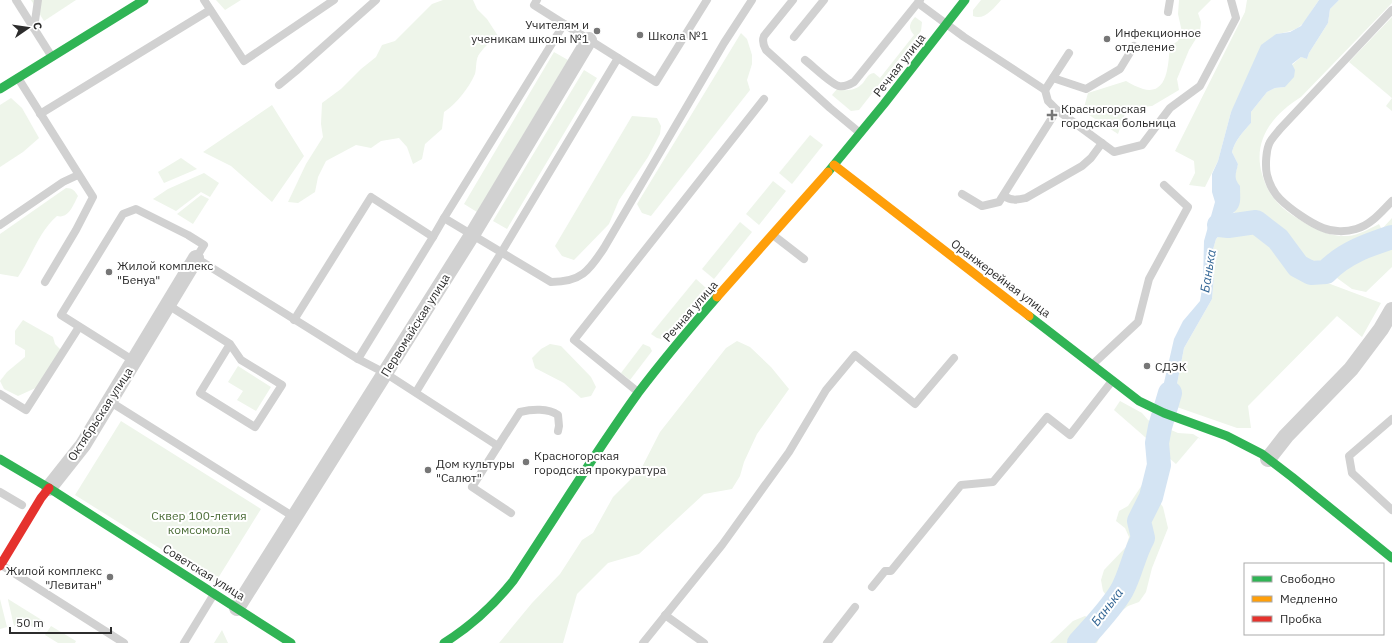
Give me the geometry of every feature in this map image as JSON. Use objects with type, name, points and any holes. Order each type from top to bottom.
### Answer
[{"type":"main road","points":[[0,89],[144,0]]},
{"type":"main road","name":"Речная улица","points":[[444,643],[466,629],[497,601],[513,581],[639,393],[684,335],[834,165],[965,0]]},
{"type":"main road","name":"Оранжерейная улица","points":[[834,165],[1069,345],[1139,401],[1154,409],[1240,442],[1268,458],[1288,472],[1322,502],[1392,558]]},
{"type":"main road","name":"Советская улица","points":[[0,459],[49,488],[291,643]]},
{"type":"main road","name":"Октябрьская улица","points":[[0,565],[49,488]]},
{"type":"street","name":"Первомайская улица","points":[[237,608],[472,235],[589,40]]},
{"type":"street","name":"Октябрьская улица","points":[[49,488],[83,445],[196,258]]},
{"type":"street","points":[[1268,458],[1286,436],[1352,369],[1381,329],[1392,310]]},
{"type":"lane","points":[[16,0],[52,57]]},
{"type":"lane","points":[[34,28],[38,0]]},
{"type":"lane","points":[[204,0],[244,61],[334,0]]},
{"type":"lane","points":[[278,85],[296,72],[376,0]]},
{"type":"lane","points":[[537,0],[534,6],[656,82],[707,0]]},
{"type":"lane","points":[[444,218],[551,282],[563,282],[578,277],[590,268],[604,248],[724,43],[752,0]]},
{"type":"lane","points":[[793,0],[764,36],[762,43],[766,50],[860,133]]},
{"type":"lane","points":[[794,37],[824,0]]},
{"type":"lane","points":[[1168,12],[1170,0]]},
{"type":"lane","points":[[805,60],[837,85],[850,85],[919,1],[946,24],[1045,90],[1048,101],[1057,110],[1114,152],[1142,145],[1170,108],[1200,86],[1236,18],[1231,0]]},
{"type":"lane","points":[[40,114],[210,10]]},
{"type":"lane","points":[[1392,10],[1280,129],[1270,143],[1266,161],[1266,174],[1271,187],[1279,199],[1303,217],[1323,228],[1339,231],[1358,229],[1370,222],[1392,201]]},
{"type":"lane","points":[[358,359],[564,24]]},
{"type":"lane","points":[[1053,78],[1086,89],[1120,69],[1134,46]]},
{"type":"lane","points":[[1045,90],[1068,53]]},
{"type":"lane","points":[[416,392],[502,253],[618,58]]},
{"type":"lane","points":[[18,78],[92,197],[76,230],[44,282]]},
{"type":"lane","points":[[639,393],[574,340],[764,99]]},
{"type":"lane","points":[[962,194],[982,206],[999,202],[1057,110]]},
{"type":"lane","points":[[1004,196],[1010,200],[1026,198],[1082,166],[1091,158],[1102,143]]},
{"type":"lane","points":[[0,225],[63,182],[78,175]]},
{"type":"lane","points":[[1092,364],[1138,322],[1149,279],[1188,207],[1164,185]]},
{"type":"lane","points":[[294,320],[371,197],[433,237]]},
{"type":"lane","points":[[134,361],[61,315],[123,214],[136,209],[188,235],[204,245],[196,258],[358,359],[416,392],[498,446]]},
{"type":"lane","points":[[773,234],[804,259]]},
{"type":"lane","points":[[168,306],[230,344],[241,360],[282,385],[255,427],[200,393],[230,344]]},
{"type":"lane","points":[[0,394],[26,410],[79,327]]},
{"type":"lane","points":[[642,643],[722,545],[789,452],[826,390],[856,355],[915,404],[954,358]]},
{"type":"lane","points":[[872,587],[885,571],[891,571],[961,485],[993,482],[1047,417],[1070,435],[1112,380]]},
{"type":"lane","points":[[109,401],[294,518]]},
{"type":"lane","points":[[512,513],[472,487],[520,412],[551,411],[558,415],[558,431]]},
{"type":"lane","points":[[1392,418],[1349,456],[1352,473],[1392,510]]},
{"type":"lane","points":[[0,492],[22,505]]},
{"type":"lane","points":[[0,565],[124,643]]},
{"type":"lane","points":[[184,643],[214,593]]},
{"type":"lane","points":[[827,643],[855,607]]},
{"type":"lane","points":[[665,615],[704,643]]},
{"type":"green space","points":[[31,0],[76,0],[44,21]]},
{"type":"green space","points":[[216,0],[241,0],[225,10]]},
{"type":"green space","points":[[443,0],[473,0],[477,9],[487,19],[498,36],[478,55],[475,74],[466,90],[458,100],[444,112],[442,129],[425,144],[422,159],[413,164],[407,147],[399,138],[381,141],[371,148],[356,145],[326,161],[318,177],[315,192],[298,203],[288,202],[306,164],[323,137],[321,124],[322,103],[341,89],[361,69],[376,57],[382,45],[395,41],[432,4]]},
{"type":"green space","points":[[981,0],[1001,0],[985,15],[981,17],[973,16],[973,10]]},
{"type":"green space","points":[[1179,0],[1211,0],[1198,13],[1201,22],[1200,32],[1189,50],[1177,79],[1179,90],[1152,106],[1133,108],[1125,114],[1118,134],[1083,111],[1088,93],[1126,81],[1143,89],[1152,90],[1162,83],[1166,76],[1170,46],[1178,41],[1182,32],[1178,14]]},
{"type":"green space","points":[[1247,0],[1319,0],[1303,24],[1293,30],[1276,34],[1231,112],[1218,161],[1205,187],[1189,185],[1195,173],[1194,161],[1175,151],[1245,12]]},
{"type":"green space","points":[[1339,0],[1392,0],[1392,3],[1301,97],[1282,111],[1274,120],[1263,139],[1260,150],[1262,174],[1268,190],[1280,206],[1300,220],[1322,232],[1348,236],[1360,233],[1379,224],[1381,228],[1379,232],[1392,218],[1392,267],[1366,292],[1352,289],[1337,278],[1343,267],[1365,247],[1336,262],[1326,272],[1311,273],[1298,266],[1278,239],[1256,222],[1230,226],[1247,230],[1269,241],[1290,265],[1317,279],[1381,303],[1362,337],[1337,316],[1248,406],[1251,428],[1237,428],[1171,405],[1184,348],[1212,299],[1214,276],[1212,253],[1216,239],[1229,224],[1228,216],[1235,212],[1235,175],[1238,164],[1232,152],[1235,144],[1251,123],[1251,112],[1267,92],[1275,88],[1285,87],[1292,65],[1301,57],[1307,59],[1309,53],[1328,23],[1330,9]]},
{"type":"green space","points":[[915,17],[922,22],[921,31],[859,110],[851,111],[832,95],[837,89],[847,90],[856,88],[862,84],[868,76],[874,73],[880,78],[914,35],[910,26]]},
{"type":"green space","points":[[1392,17],[1392,98],[1349,62]]},
{"type":"green space","points":[[741,33],[747,39],[752,55],[752,64],[747,80],[750,90],[651,216],[642,213],[637,204]]},
{"type":"green space","points":[[554,52],[568,60],[477,212],[464,204]]},
{"type":"green space","points":[[584,70],[597,78],[507,229],[493,221]]},
{"type":"green space","points":[[11,98],[22,108],[39,138],[23,152],[0,167],[0,105]]},
{"type":"green space","points":[[1392,98],[1392,111],[1386,106]]},
{"type":"green space","points":[[272,105],[304,156],[272,202],[231,166],[203,152]]},
{"type":"green space","points":[[632,116],[657,118],[661,126],[660,134],[648,157],[619,200],[609,224],[574,260],[562,256],[555,246]]},
{"type":"green space","points":[[810,135],[823,145],[792,184],[779,173]]},
{"type":"green space","points":[[181,158],[197,169],[164,183],[158,172]]},
{"type":"green space","points":[[204,173],[219,183],[210,197],[201,192],[176,211],[153,199],[168,189]]},
{"type":"green space","points":[[773,181],[786,191],[759,225],[746,214]]},
{"type":"green space","points":[[66,188],[74,190],[78,196],[68,213],[57,216],[45,229],[18,277],[0,274],[0,234]]},
{"type":"green space","points":[[201,195],[209,199],[193,224],[177,214]]},
{"type":"green space","points":[[740,222],[752,232],[714,279],[702,269]]},
{"type":"green space","points":[[696,279],[706,288],[669,332],[661,339],[651,334]]},
{"type":"green space","points":[[23,320],[53,337],[55,344],[61,350],[40,386],[18,396],[4,389],[0,381],[7,372],[25,357],[25,350],[15,344],[15,331]]},
{"type":"green space","points":[[737,341],[750,347],[771,367],[789,389],[757,434],[744,462],[740,476],[732,489],[704,494],[639,554],[608,563],[577,594],[563,643],[499,643],[532,603],[560,574],[582,540],[593,533],[613,497],[641,469],[660,432],[726,348]]},
{"type":"green space","points":[[550,344],[561,346],[591,377],[596,387],[591,396],[581,398],[564,383],[535,368],[532,358],[541,349]]},
{"type":"green space","points":[[643,344],[650,347],[652,351],[630,380],[621,373]]},
{"type":"green space","points":[[238,366],[271,387],[256,411],[237,400],[243,391],[228,382]]},
{"type":"green space","points":[[1120,401],[1142,413],[1148,420],[1178,433],[1193,434],[1201,439],[1198,438],[1176,464],[1114,410]]},
{"type":"green space","name":"Сквер 100-летия комсомола","points":[[121,421],[261,509],[215,583],[75,495]]},
{"type":"green space","points":[[1146,479],[1154,487],[1156,498],[1163,507],[1168,528],[1152,568],[1146,592],[1139,602],[1128,606],[1119,613],[1103,591],[1101,580],[1104,570],[1126,547],[1129,537],[1125,528],[1116,521],[1119,511],[1128,506]]},
{"type":"green space","points":[[0,599],[7,627],[0,629]]},
{"type":"green space","points":[[8,599],[45,622],[39,631],[26,623],[14,626]]},
{"type":"green space","points":[[1085,616],[1104,627],[1097,643],[1050,643],[1073,621]]},
{"type":"green space","points":[[51,626],[76,641],[75,643],[58,643],[45,635]]},
{"type":"green space","points":[[222,630],[228,643],[214,643]]},
{"type":"water","points":[[1319,0],[1339,0],[1330,9],[1328,23],[1309,53],[1307,59],[1301,57],[1292,64],[1295,70],[1294,77],[1285,87],[1275,88],[1267,92],[1251,112],[1251,123],[1240,136],[1233,148],[1232,152],[1238,164],[1236,181],[1240,186],[1240,204],[1233,213],[1228,216],[1228,226],[1216,239],[1212,253],[1214,276],[1212,299],[1184,348],[1171,405],[1160,400],[1174,339],[1183,321],[1200,301],[1203,283],[1204,241],[1215,202],[1212,192],[1212,174],[1218,161],[1231,112],[1261,45],[1276,34],[1290,32],[1301,26]]},
{"type":"waterway","points":[[1219,225],[1228,226],[1256,222],[1278,239],[1298,266],[1311,273],[1326,272],[1333,265],[1348,255],[1392,237]]},
{"type":"waterway","name":"Банька","points":[[1079,643],[1108,611],[1118,597],[1128,577],[1137,550],[1143,538],[1139,521],[1151,497],[1159,465],[1157,443],[1170,393]]},
{"type":"traffic: fast","points":[[0,89],[144,0]]},
{"type":"traffic: fast","points":[[828,172],[884,104],[965,0]]},
{"type":"traffic: fast","points":[[444,643],[481,615],[498,599],[513,581],[590,463],[638,393],[657,368],[717,297]]},
{"type":"traffic: fast","points":[[1029,316],[1139,401],[1164,413],[1227,436],[1262,454],[1392,558]]},
{"type":"traffic: fast","points":[[0,459],[49,488],[291,643]]},
{"type":"traffic: slow","points":[[834,165],[1029,316]]},
{"type":"traffic: slow","points":[[717,297],[828,172]]},
{"type":"traffic: jam","points":[[0,566],[41,498],[49,488]]},
{"type":"place","name":"Учителям и ученикам школы №1","points":[[597,31]]},
{"type":"place","name":"Школа №1","points":[[640,35]]},
{"type":"place","name":"Инфекционное отделение","points":[[1107,39]]},
{"type":"place","name":"Красногорская городская больница","points":[[1052,115]]},
{"type":"place","name":"Жилой комплекс \"Бенуа\"","points":[[109,272]]},
{"type":"place","name":"СДЭК","points":[[1147,366]]},
{"type":"place","name":"Красногорская городская прокуратура","points":[[526,462]]},
{"type":"place","name":"Дом культуры \"Салют\"","points":[[428,470]]},
{"type":"place","name":"Жилой комплекс \"Левитан\"","points":[[110,577]]}]
